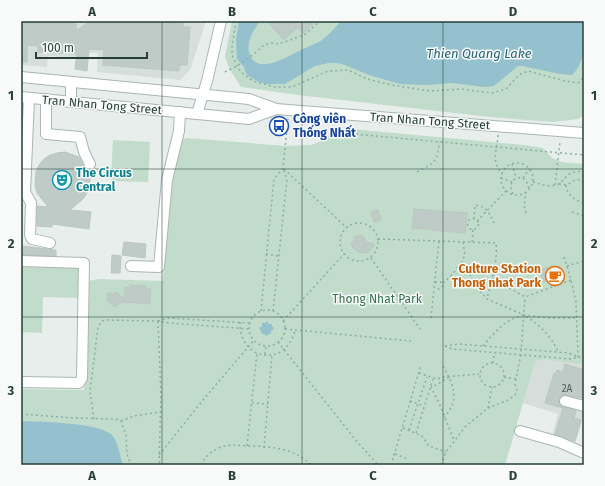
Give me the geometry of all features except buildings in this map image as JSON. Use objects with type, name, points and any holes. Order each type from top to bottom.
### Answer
[{"type":"street","points":[[197,114],[207,82],[221,21]]},
{"type":"street","name":"Tran Nhan Tong Street","points":[[23,75],[71,82],[249,99],[276,109],[584,133]]},
{"type":"street","points":[[71,82],[71,102]]},
{"type":"street","points":[[25,98],[25,192],[31,203],[30,235],[32,239],[50,242]]},
{"type":"street","name":"Tran Nhan Tong Street","points":[[25,98],[249,119],[276,109]]},
{"type":"street","points":[[46,99],[46,134],[80,137],[84,152],[90,164]]},
{"type":"street","points":[[131,266],[159,267],[167,180],[178,130],[180,112]]},
{"type":"street","points":[[21,261],[84,263],[82,378],[79,383],[21,382]]},
{"type":"street","points":[[565,402],[584,406]]},
{"type":"street","points":[[520,432],[559,442],[584,453]]},
{"type":"path","points":[[236,21],[232,55],[241,72],[253,81],[275,88],[292,87],[328,71],[348,70],[367,78],[397,86],[430,91],[462,89],[492,93],[506,90],[519,75],[528,71],[578,83],[584,78]]},
{"type":"path","points":[[225,72],[254,54],[264,45],[271,43],[279,44],[304,35],[320,21]]},
{"type":"path","points":[[273,312],[287,179],[283,168],[288,110]]},
{"type":"path","points":[[321,131],[584,155]]},
{"type":"path","points":[[498,135],[496,165],[502,174]]},
{"type":"path","points":[[417,172],[435,161],[438,156],[439,142]]},
{"type":"path","points":[[555,185],[560,142]]},
{"type":"path","points":[[512,164],[516,178]]},
{"type":"path","points":[[512,164],[521,164],[532,173],[533,182],[526,192],[520,195],[514,195],[506,191],[502,183],[502,174],[504,170],[512,164]]},
{"type":"path","points":[[283,168],[347,228]]},
{"type":"path","points":[[261,312],[274,180],[283,168]]},
{"type":"path","points":[[523,178],[529,169]]},
{"type":"path","points":[[559,184],[573,172],[584,172]]},
{"type":"path","points":[[501,178],[512,182]]},
{"type":"path","points":[[514,195],[511,187],[512,182],[516,178],[523,178],[527,182],[529,189]]},
{"type":"path","points":[[533,182],[548,186],[559,184],[566,185],[576,179],[581,180],[584,183]]},
{"type":"path","points":[[566,185],[570,195],[578,201],[584,203]]},
{"type":"path","points":[[477,220],[506,191]]},
{"type":"path","points":[[526,192],[524,206],[526,213]]},
{"type":"path","points":[[474,219],[475,205],[483,207],[487,210],[494,223]]},
{"type":"path","points":[[572,212],[584,216]]},
{"type":"path","points":[[473,230],[468,224],[469,221],[474,219],[477,220]]},
{"type":"path","points":[[472,242],[473,230],[477,228],[478,225],[477,220]]},
{"type":"path","points":[[354,224],[367,225],[372,228],[378,239],[376,251],[370,258],[361,261],[355,261],[344,254],[340,242],[341,236],[347,228],[354,224]]},
{"type":"path","points":[[378,239],[496,243],[496,267],[487,299]]},
{"type":"path","points":[[431,318],[439,241]]},
{"type":"path","points":[[435,288],[442,288],[442,283],[452,275],[462,261],[465,255],[463,242]]},
{"type":"path","points":[[266,254],[279,256]]},
{"type":"path","points":[[283,321],[344,254]]},
{"type":"path","points":[[564,257],[572,280],[576,302],[578,357]]},
{"type":"path","points":[[370,258],[420,329]]},
{"type":"path","points":[[462,261],[479,290],[487,299],[535,321],[544,329],[554,342],[559,352]]},
{"type":"path","points":[[567,266],[584,261]]},
{"type":"path","points":[[492,278],[525,297],[572,280]]},
{"type":"path","points":[[435,282],[438,281],[442,283]]},
{"type":"path","points":[[441,465],[446,452],[465,427],[488,408],[508,400],[515,395],[517,390],[515,384],[522,349],[525,297]]},
{"type":"path","points":[[267,310],[281,317],[283,321],[285,329],[282,339],[272,345],[261,345],[254,340],[249,329],[252,318],[267,310]]},
{"type":"path","points":[[483,346],[496,330],[508,320],[524,315],[550,318],[577,318]]},
{"type":"path","points":[[158,321],[167,318],[250,323]]},
{"type":"path","points":[[94,419],[90,392],[100,324],[105,320],[158,321],[249,329]]},
{"type":"path","points":[[158,321],[160,412],[159,465]]},
{"type":"path","points":[[240,322],[241,335],[248,347],[257,353],[272,355],[280,353],[291,342],[295,330]]},
{"type":"path","points":[[285,329],[411,341]]},
{"type":"path","points":[[159,456],[203,400],[254,340]]},
{"type":"path","points":[[278,342],[354,438],[378,465]]},
{"type":"path","points":[[578,357],[572,359],[452,349],[445,346],[459,344],[559,352],[569,353],[584,358]]},
{"type":"path","points":[[265,354],[266,346]]},
{"type":"path","points":[[493,363],[494,352]]},
{"type":"path","points":[[247,446],[257,353]]},
{"type":"path","points":[[264,448],[272,355]]},
{"type":"path","points":[[489,363],[493,363],[500,366],[504,373],[504,377],[498,385],[492,387],[482,382],[480,374],[483,367],[489,363]]},
{"type":"path","points":[[390,465],[403,428],[421,365]]},
{"type":"path","points":[[442,366],[449,377],[454,398],[453,406],[444,417]]},
{"type":"path","points":[[419,373],[433,379],[480,374]]},
{"type":"path","points":[[409,430],[427,376]]},
{"type":"path","points":[[431,387],[449,377]]},
{"type":"path","points":[[504,377],[516,379]]},
{"type":"path","points":[[416,433],[433,379]]},
{"type":"path","points":[[431,387],[454,440]]},
{"type":"path","points":[[488,408],[492,387]]},
{"type":"path","points":[[410,402],[424,407]]},
{"type":"path","points":[[252,403],[268,404]]},
{"type":"path","points":[[21,414],[116,419],[121,421],[134,416],[160,412]]},
{"type":"path","points":[[121,421],[126,436],[127,454],[131,465]]},
{"type":"path","points":[[403,428],[422,436],[429,446],[446,452]]},
{"type":"path","points":[[200,465],[203,460],[217,448],[226,445],[286,450],[303,457],[311,465]]},
{"type":"path","points":[[394,454],[408,459]]},
{"type":"shaded area","points":[[21,21],[206,21],[190,70],[180,80],[97,72],[98,53],[76,52],[76,57],[48,56],[47,67],[21,65]]},
{"type":"shaded area","points":[[542,359],[584,365],[584,414],[575,444],[552,436],[558,414],[523,403],[535,362]]},
{"type":"green space","points":[[232,21],[584,21],[584,116],[578,119],[553,122],[490,117],[241,87],[230,70],[225,57]]},
{"type":"green space","name":"Thong Nhat Park","points":[[351,129],[524,145],[543,148],[552,158],[562,162],[584,164],[584,365],[542,359],[535,362],[505,465],[21,465],[21,389],[84,390],[88,281],[99,279],[163,281],[170,187],[180,141],[187,138],[286,146],[311,145],[321,141],[338,130]]},
{"type":"green space","points":[[113,140],[150,142],[148,182],[111,181]]},
{"type":"green space","points":[[21,264],[81,266],[80,298],[43,297],[42,333],[21,332]]},
{"type":"water","name":"Thien Quang Lake","points":[[239,21],[260,21],[250,37],[248,46],[250,55],[254,61],[259,64],[273,63],[319,42],[341,21],[584,21],[584,50],[580,63],[572,75],[518,66],[494,86],[485,87],[451,83],[428,85],[400,84],[369,75],[337,63],[315,66],[285,84],[266,84],[248,76],[244,67],[237,59],[236,40]]},
{"type":"water","points":[[267,321],[269,324],[272,324],[274,329],[271,331],[271,334],[266,336],[261,333],[259,328],[262,326],[262,323]]},
{"type":"water","points":[[21,421],[84,425],[106,431],[115,439],[123,465],[21,465]]},
{"type":"place","name":"Công viên Thống Nhất","points":[[279,126]]},
{"type":"place","name":"The Circus Central","points":[[62,180]]},
{"type":"place","name":"Culture Station Thong nhat Park","points":[[555,276]]}]
